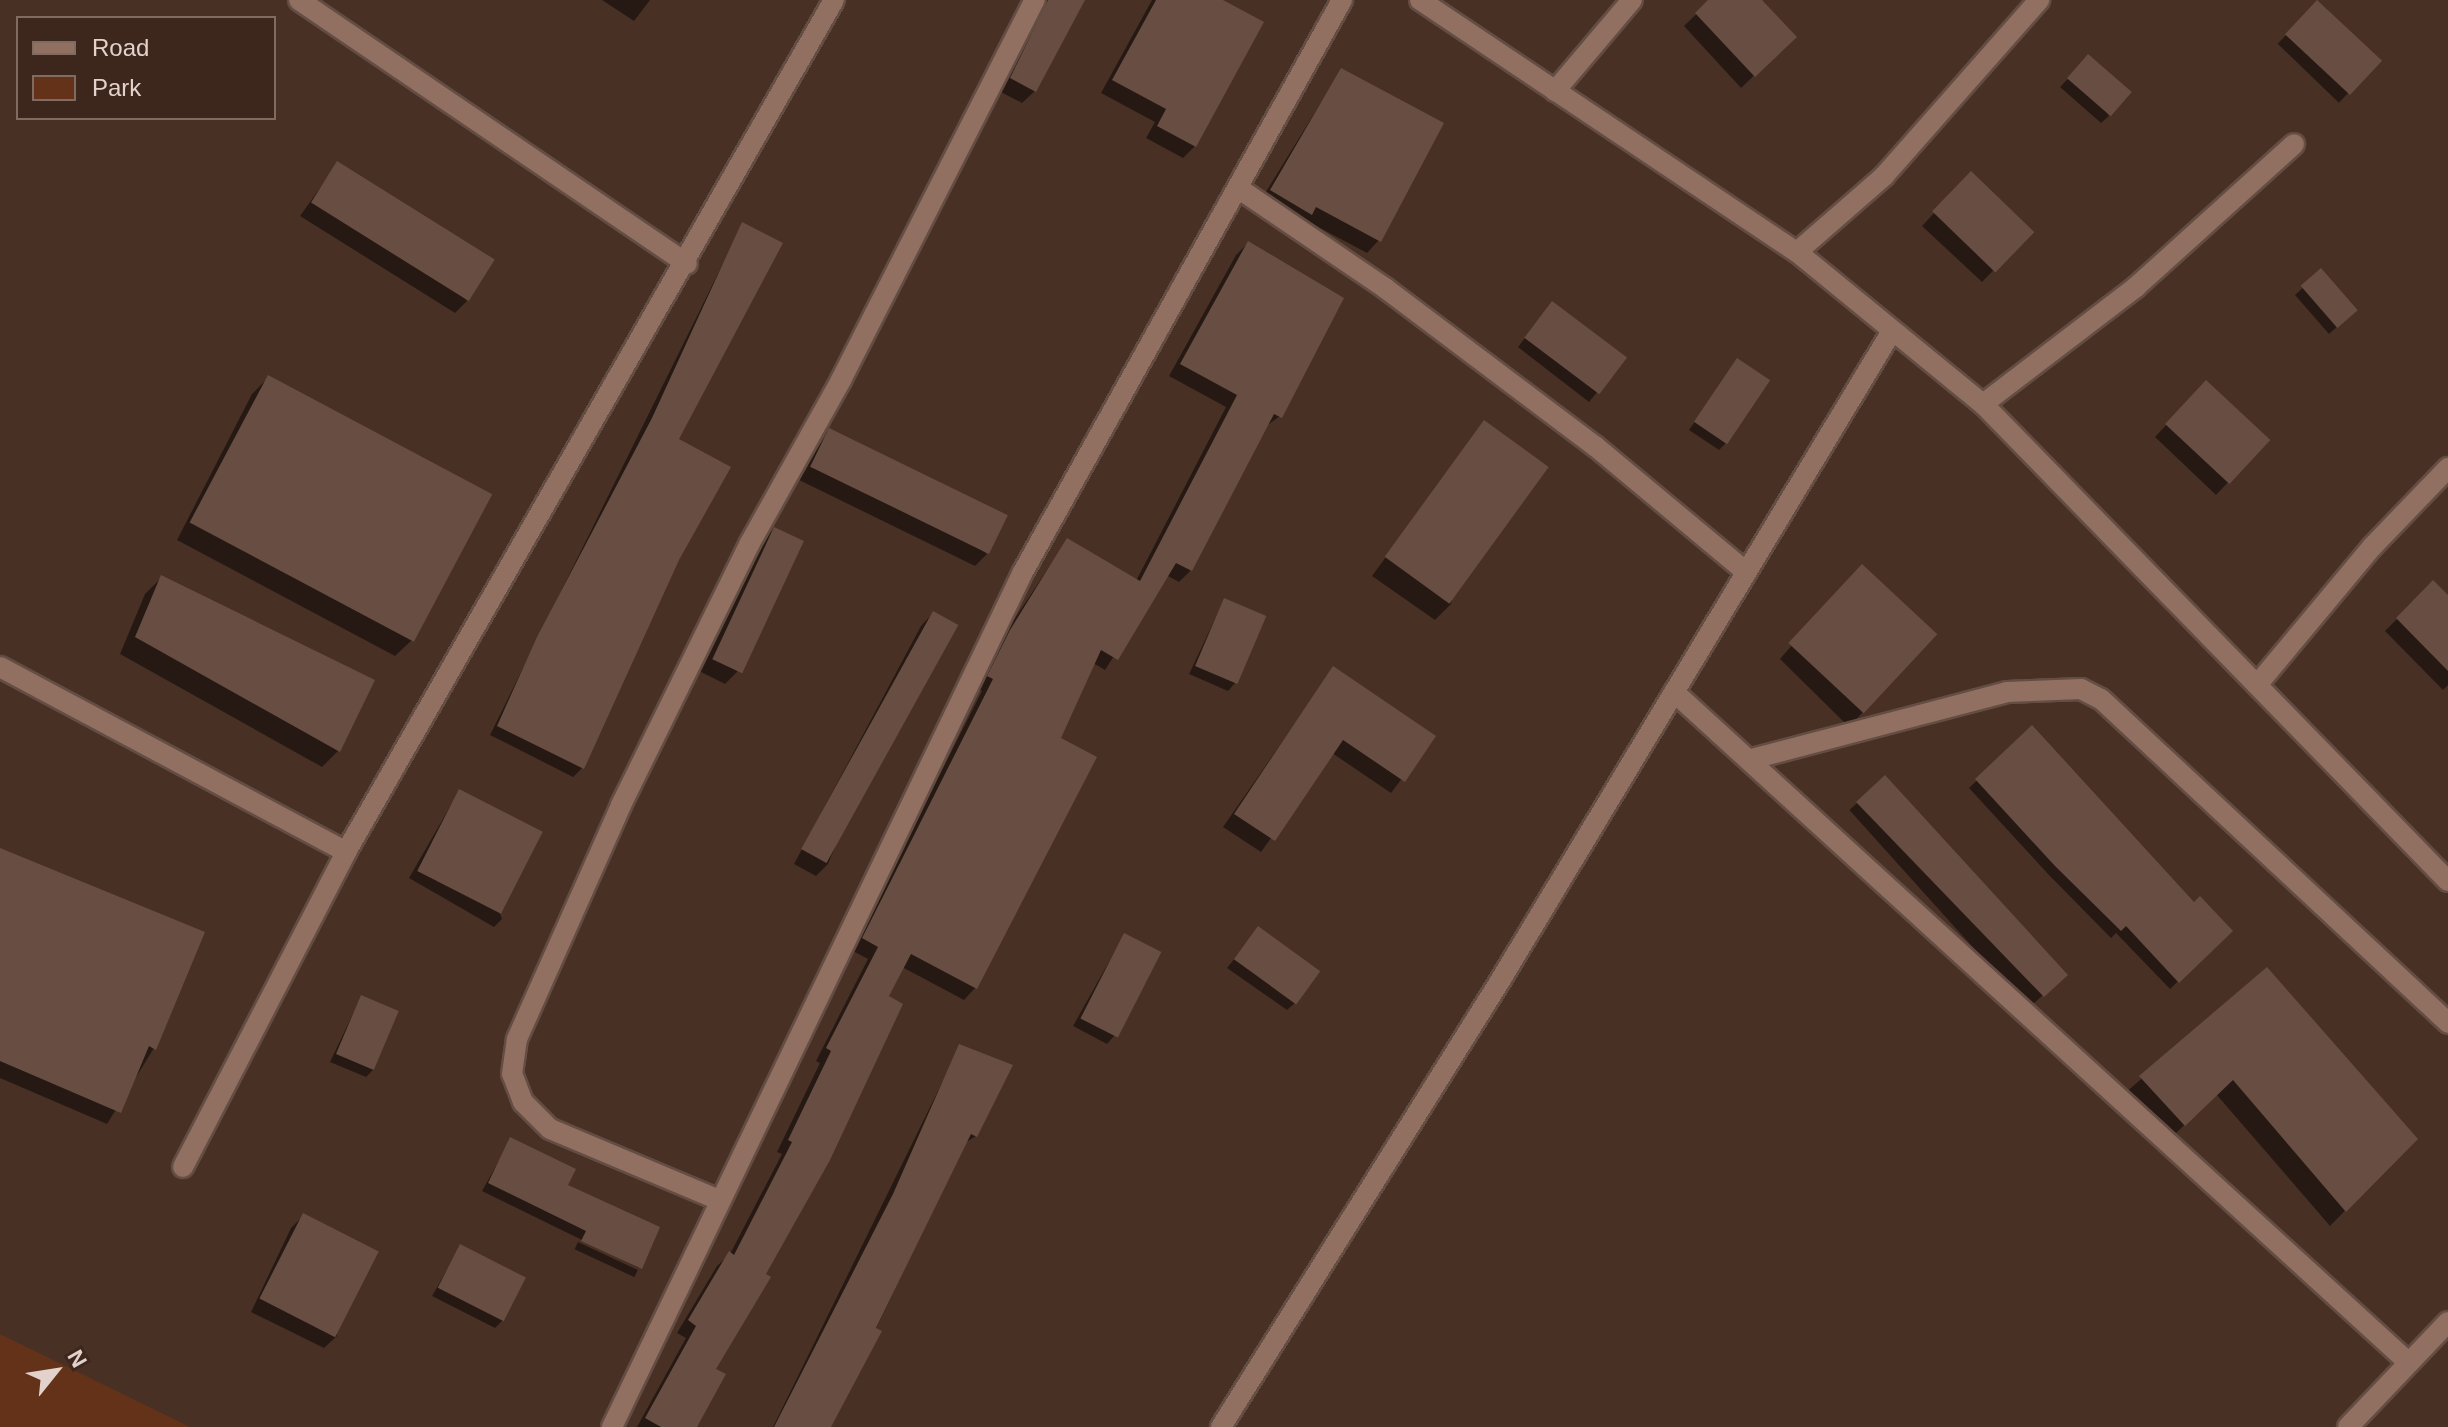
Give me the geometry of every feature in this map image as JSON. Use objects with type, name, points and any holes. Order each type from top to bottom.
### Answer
[{"type":"street","points":[[299,0],[687,264]]},
{"type":"street","points":[[183,1167],[346,852],[687,264],[834,0]]},
{"type":"street","points":[[719,1200],[550,1129],[523,1102],[512,1074],[517,1039],[621,805],[750,543],[841,380],[1035,0]]},
{"type":"street","points":[[612,1427],[1023,572],[1342,0]]},
{"type":"street","points":[[1420,0],[1797,252],[1983,404],[2448,881]]},
{"type":"street","points":[[1555,91],[1632,0]]},
{"type":"street","points":[[1797,252],[1884,176],[2039,0]]},
{"type":"street","points":[[1983,404],[2136,287],[2294,144]]},
{"type":"street","points":[[1238,188],[1385,288],[1595,446],[1746,572]]},
{"type":"street","points":[[1230,1424],[1892,331]]},
{"type":"street","points":[[2257,685],[2372,547],[2448,468]]},
{"type":"street","points":[[0,667],[346,852]]},
{"type":"street","points":[[1752,759],[2007,692],[2081,689],[2101,699],[2448,1023]]},
{"type":"street","points":[[1674,692],[1752,759],[2409,1363]]},
{"type":"street","points":[[2348,1427],[2448,1322]]},
{"type":"green space","points":[[0,1334],[190,1427],[0,1427]]},
{"type":"building","points":[[1048,0],[1085,0],[1036,92],[1010,78]]},
{"type":"building","points":[[1156,0],[1223,0],[1264,22],[1196,147],[1157,126],[1166,109],[1112,80]]},
{"type":"building","points":[[1708,0],[1762,0],[1797,37],[1755,77],[1695,13]]},
{"type":"building","points":[[2317,0],[2382,61],[2350,95],[2285,34]]},
{"type":"building","points":[[2088,54],[2132,92],[2111,116],[2067,78]]},
{"type":"building","points":[[1341,68],[1444,123],[1381,242],[1316,207],[1312,215],[1270,190]]},
{"type":"building","points":[[337,161],[495,260],[469,301],[311,203]]},
{"type":"building","points":[[1971,171],[2034,232],[1995,272],[1932,211]]},
{"type":"building","points":[[742,222],[783,243],[679,439],[731,467],[679,560],[584,769],[497,726],[537,637],[652,418]]},
{"type":"building","points":[[1248,241],[1344,298],[1282,418],[1274,414],[1192,571],[1176,563],[1118,660],[1101,650],[1061,738],[1097,757],[977,989],[911,954],[889,996],[903,1004],[830,1160],[766,1274],[771,1277],[716,1369],[726,1374],[697,1427],[661,1427],[645,1418],[696,1326],[688,1320],[729,1251],[734,1255],[792,1142],[788,1140],[831,1051],[826,1048],[878,947],[862,938],[993,679],[987,676],[1010,630],[1067,538],[1140,581],[1237,395],[1180,364]]},
{"type":"building","points":[[2321,268],[2358,310],[2337,328],[2301,286]]},
{"type":"building","points":[[1552,301],[1627,358],[1599,394],[1524,338]]},
{"type":"building","points":[[1737,358],[1770,380],[1727,444],[1694,422]]},
{"type":"building","points":[[268,375],[492,494],[414,642],[190,522]]},
{"type":"building","points":[[2206,380],[2270,440],[2229,484],[2165,424]]},
{"type":"building","points":[[1484,420],[1549,467],[1449,604],[1385,557]]},
{"type":"building","points":[[829,428],[1008,515],[989,554],[810,467]]},
{"type":"building","points":[[774,527],[804,541],[742,673],[712,659]]},
{"type":"building","points":[[1862,564],[1937,634],[1864,713],[1788,643]]},
{"type":"building","points":[[161,575],[375,680],[340,752],[135,637]]},
{"type":"building","points":[[2433,580],[2448,595],[2448,671],[2396,618]]},
{"type":"building","points":[[1224,598],[1266,616],[1237,684],[1195,666]]},
{"type":"building","points":[[933,611],[958,625],[826,863],[801,849]]},
{"type":"building","points":[[1333,666],[1436,736],[1405,782],[1343,740],[1275,841],[1234,814]]},
{"type":"building","points":[[2032,725],[2194,902],[2200,896],[2233,931],[2179,983],[2126,926],[2121,931],[2055,866],[1975,779]]},
{"type":"building","points":[[1885,775],[2068,975],[2044,997],[1856,802]]},
{"type":"building","points":[[459,789],[543,832],[501,914],[417,871]]},
{"type":"building","points":[[0,848],[205,932],[156,1050],[149,1046],[121,1113],[0,1061]]},
{"type":"building","points":[[1258,926],[1320,971],[1296,1004],[1234,959]]},
{"type":"building","points":[[1124,933],[1161,952],[1118,1038],[1080,1019]]},
{"type":"building","points":[[2267,967],[2418,1139],[2346,1212],[2233,1080],[2185,1126],[2139,1076]]},
{"type":"building","points":[[361,995],[399,1011],[374,1070],[336,1054]]},
{"type":"building","points":[[959,1044],[1013,1065],[977,1137],[971,1134],[876,1328],[882,1331],[831,1427],[774,1427],[893,1194]]},
{"type":"building","points":[[510,1137],[576,1169],[568,1185],[660,1227],[642,1269],[581,1241],[586,1231],[488,1183]]},
{"type":"building","points":[[303,1213],[379,1252],[335,1337],[259,1299]]},
{"type":"building","points":[[460,1244],[526,1278],[504,1321],[438,1288]]}]
